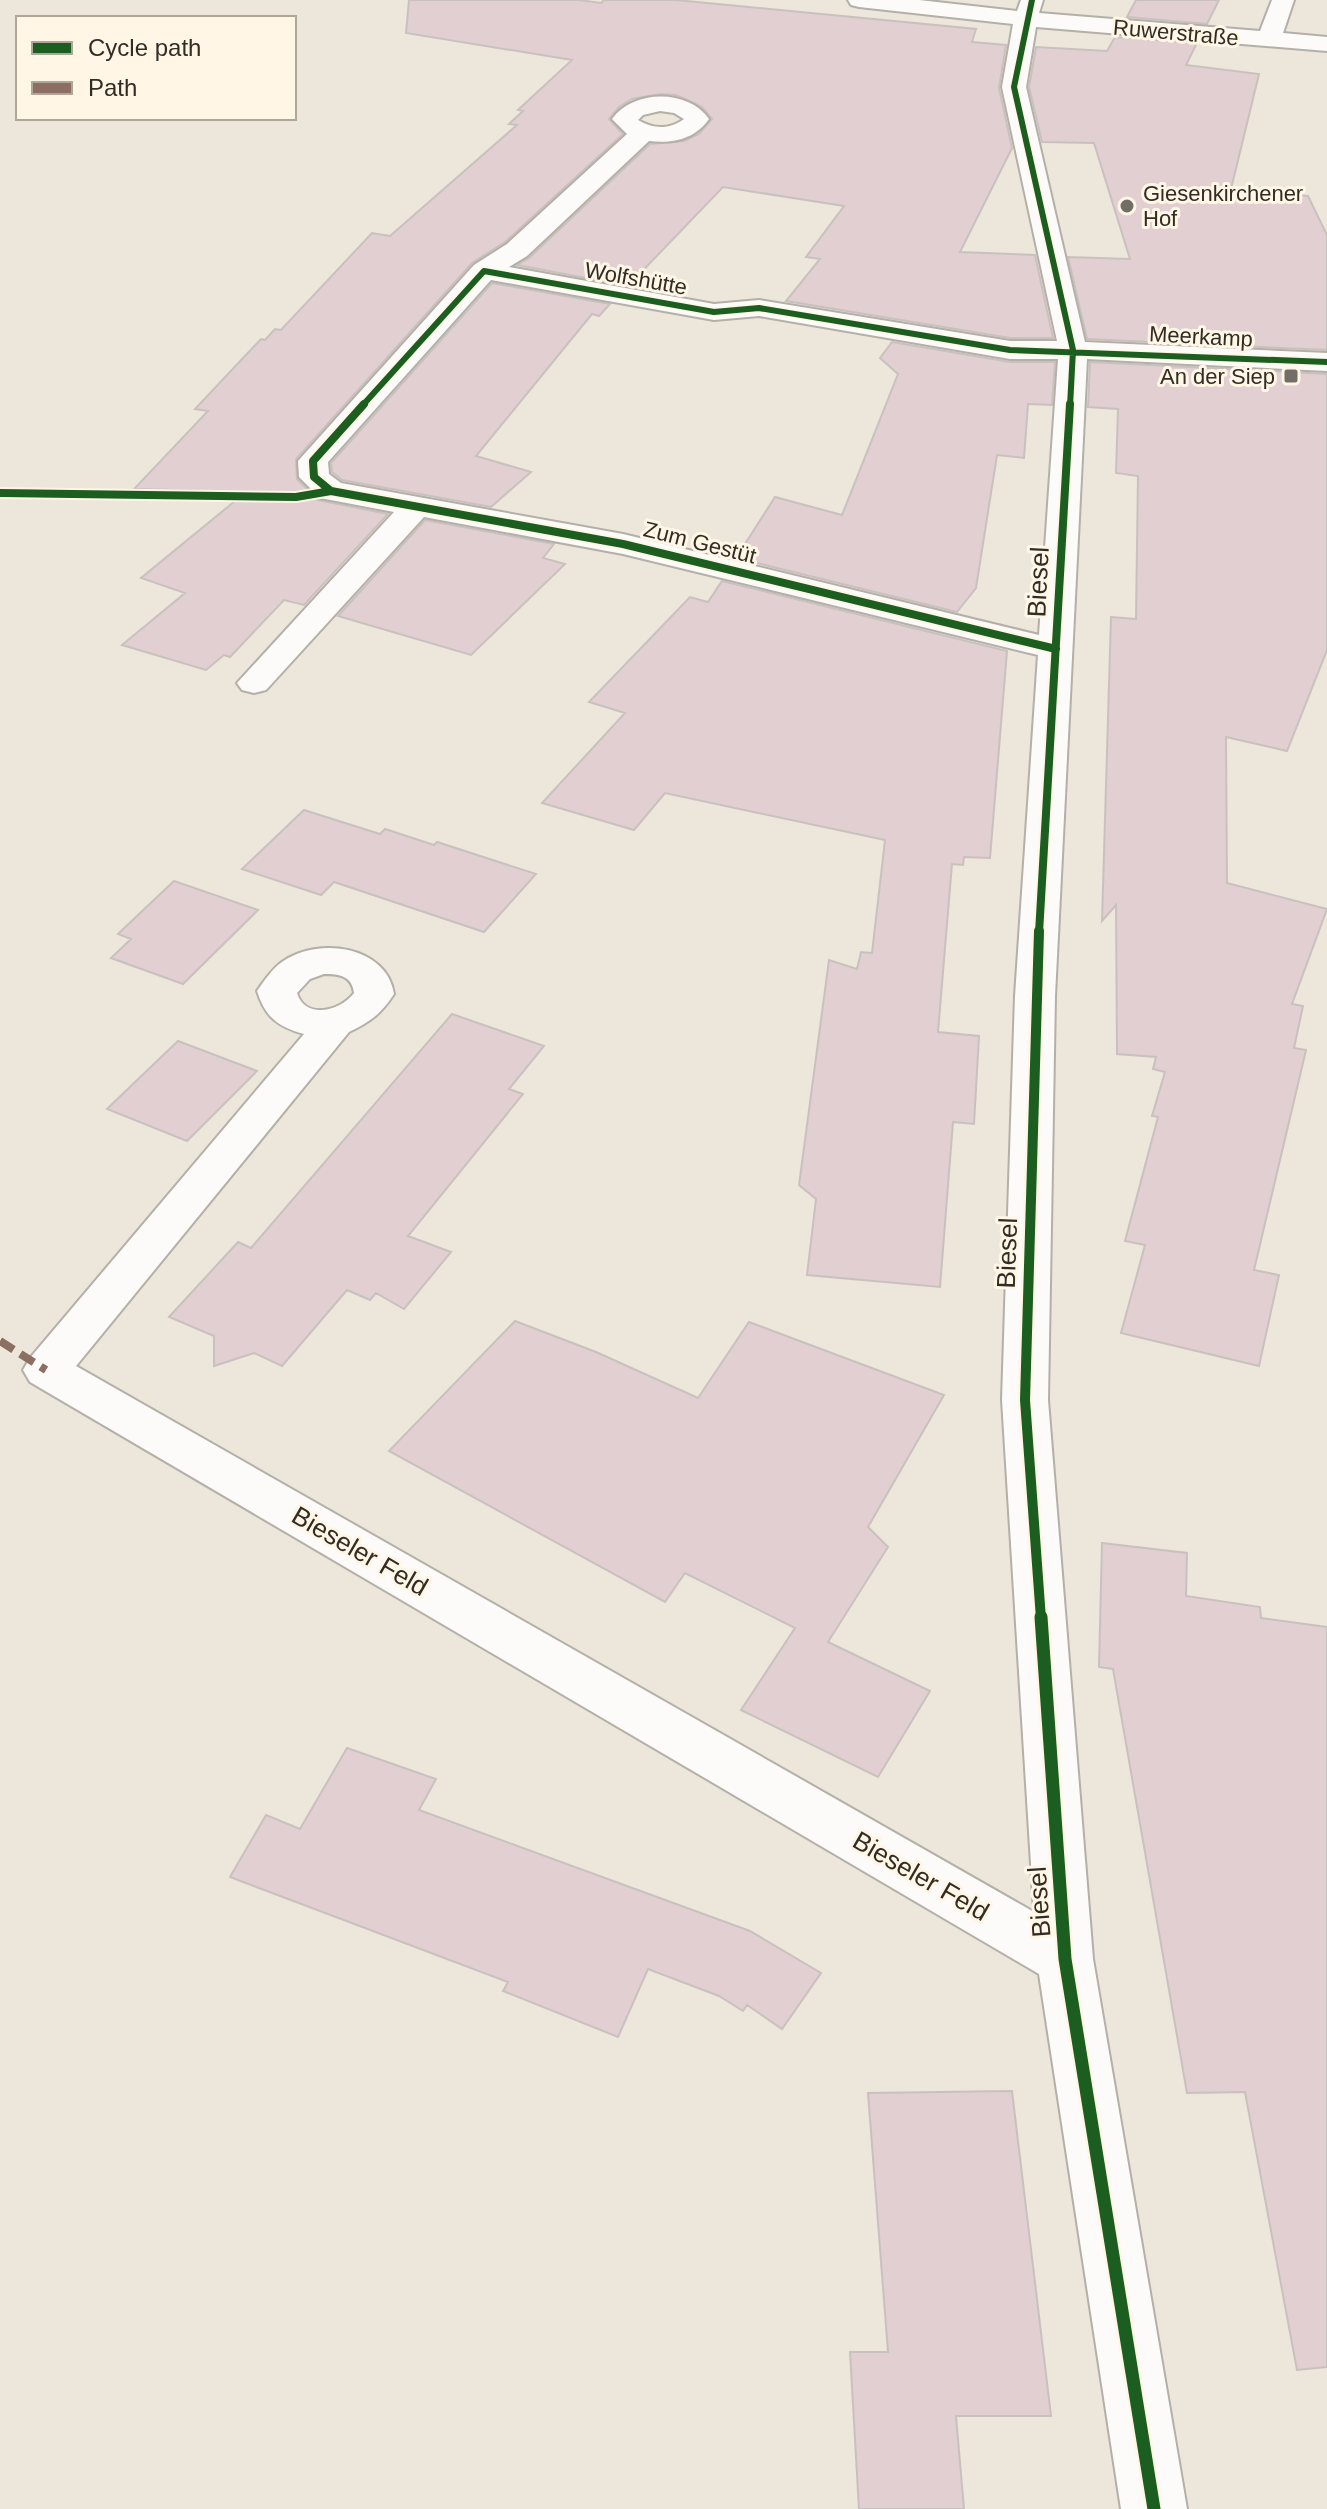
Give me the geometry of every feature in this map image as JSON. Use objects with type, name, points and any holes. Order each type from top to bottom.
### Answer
[{"type":"street","name":"Ruwerstraße","points":[[859,0],[1029,9],[1269,40],[1327,44]]},
{"type":"street","points":[[1269,40],[1283,0]]},
{"type":"street","name":"Biesel","points":[[1029,9],[1014,87],[1073,350],[1035,996],[1025,1400],[1065,1959],[1154,2509]]},
{"type":"street","points":[[484,271],[517,250],[644,132]]},
{"type":"street","name":"Wolfshütte","points":[[484,271],[714,312],[759,308],[1010,350],[1073,350]]},
{"type":"street","name":"Zum Gestüt","points":[[484,271],[313,461],[314,477],[331,491],[623,544],[1056,649]]},
{"type":"street","name":"Meerkamp","points":[[1073,350],[1327,362]]},
{"type":"street","points":[[254,683],[417,506]]},
{"type":"street","name":"Bieseler Feld","points":[[335,1023],[46,1370],[1065,1959]]},
{"type":"building","points":[[409,0],[579,0],[601,3],[604,0],[676,0],[976,29],[972,42],[1006,45],[999,88],[1012,148],[960,252],[1035,255],[1053,338],[1010,338],[786,301],[820,259],[806,257],[844,206],[723,187],[628,286],[517,265],[529,258],[650,144],[684,141],[699,134],[712,119],[702,107],[676,95],[632,99],[619,107],[609,119],[623,134],[505,242],[472,263],[296,459],[297,479],[318,500],[388,514],[304,605],[284,600],[230,657],[224,655],[206,670],[122,645],[185,593],[141,578],[246,492],[134,489],[208,411],[195,409],[261,339],[265,340],[275,329],[281,330],[372,233],[390,236],[517,125],[509,124],[523,111],[518,110],[572,60],[406,33]]},
{"type":"building","points":[[1136,0],[1219,0],[1207,24],[1127,17]]},
{"type":"building","points":[[1115,37],[1197,43],[1186,65],[1259,74],[1231,189],[1308,196],[1327,235],[1327,350],[1087,339],[1068,257],[1130,259],[1094,143],[1042,142],[1029,87],[1036,47],[1107,51]]},
{"type":"building","points":[[492,283],[610,304],[599,316],[592,314],[476,456],[531,472],[491,507],[342,480],[332,472],[331,463]]},
{"type":"building","points":[[892,342],[1010,362],[1055,362],[1052,405],[1028,404],[1024,458],[997,455],[976,588],[957,612],[736,558],[775,497],[842,515],[898,374],[880,358]]},
{"type":"building","points":[[1090,362],[1327,374],[1327,650],[1287,751],[1226,737],[1227,883],[1327,909],[1292,1004],[1303,1006],[1294,1048],[1306,1050],[1254,1270],[1279,1275],[1259,1366],[1121,1333],[1145,1245],[1125,1241],[1158,1117],[1152,1116],[1165,1072],[1153,1069],[1156,1057],[1117,1054],[1116,905],[1102,921],[1111,617],[1136,619],[1138,476],[1116,473],[1118,409],[1088,407]]},
{"type":"building","points":[[425,520],[554,544],[543,558],[565,564],[471,655],[338,616]]},
{"type":"building","points":[[722,581],[1007,651],[990,858],[964,857],[963,865],[952,864],[938,1032],[979,1036],[974,1124],[953,1122],[940,1287],[807,1275],[816,1199],[799,1185],[829,960],[857,969],[861,952],[872,953],[885,840],[665,793],[634,830],[542,803],[625,713],[589,702],[690,597],[708,602]]},
{"type":"building","points":[[304,810],[380,834],[385,829],[434,845],[437,842],[536,874],[484,932],[334,882],[321,895],[242,869]]},
{"type":"building","points":[[174,881],[258,910],[183,984],[111,958],[131,939],[118,934]]},
{"type":"building","points":[[452,1014],[544,1046],[509,1089],[523,1094],[408,1236],[451,1252],[404,1309],[376,1293],[370,1300],[347,1290],[282,1366],[254,1353],[214,1366],[214,1336],[169,1317],[238,1242],[251,1248]]},
{"type":"building","points":[[178,1041],[257,1071],[187,1141],[107,1109]]},
{"type":"building","points":[[515,1321],[596,1352],[698,1398],[749,1322],[944,1395],[868,1527],[888,1547],[828,1642],[930,1691],[878,1777],[741,1710],[795,1628],[685,1573],[665,1602],[389,1451]]},
{"type":"building","points":[[1102,1543],[1187,1553],[1186,1596],[1260,1607],[1261,1618],[1327,1627],[1327,2367],[1297,2370],[1245,2092],[1187,2093],[1113,1669],[1099,1667]]},
{"type":"building","points":[[347,1748],[436,1779],[419,1810],[750,1931],[821,1973],[782,2029],[747,2005],[743,2011],[719,1996],[648,1969],[618,2037],[503,1991],[508,1982],[230,1877],[266,1815],[300,1829]]},
{"type":"building","points":[[1012,2091],[1051,2416],[956,2416],[964,2509],[859,2509],[850,2352],[888,2352],[868,2093]]},
{"type":"marked path","points":[[0,1341],[46,1370]]},
{"type":"cycle path","points":[[1032,0],[1014,87],[1073,350],[1035,996],[1025,1400],[1065,1959],[1154,2509]]},
{"type":"cycle path","points":[[331,491],[314,477],[313,461],[484,271],[714,312],[759,308],[1010,350],[1327,362]]},
{"type":"cycle path","points":[[0,493],[296,497],[331,491],[623,544],[1056,649]]},
{"type":"place","name":"Giesenkirchener Hof","points":[[1127,206]]},
{"type":"place","name":"An der Siep","points":[[1291,376]]}]
